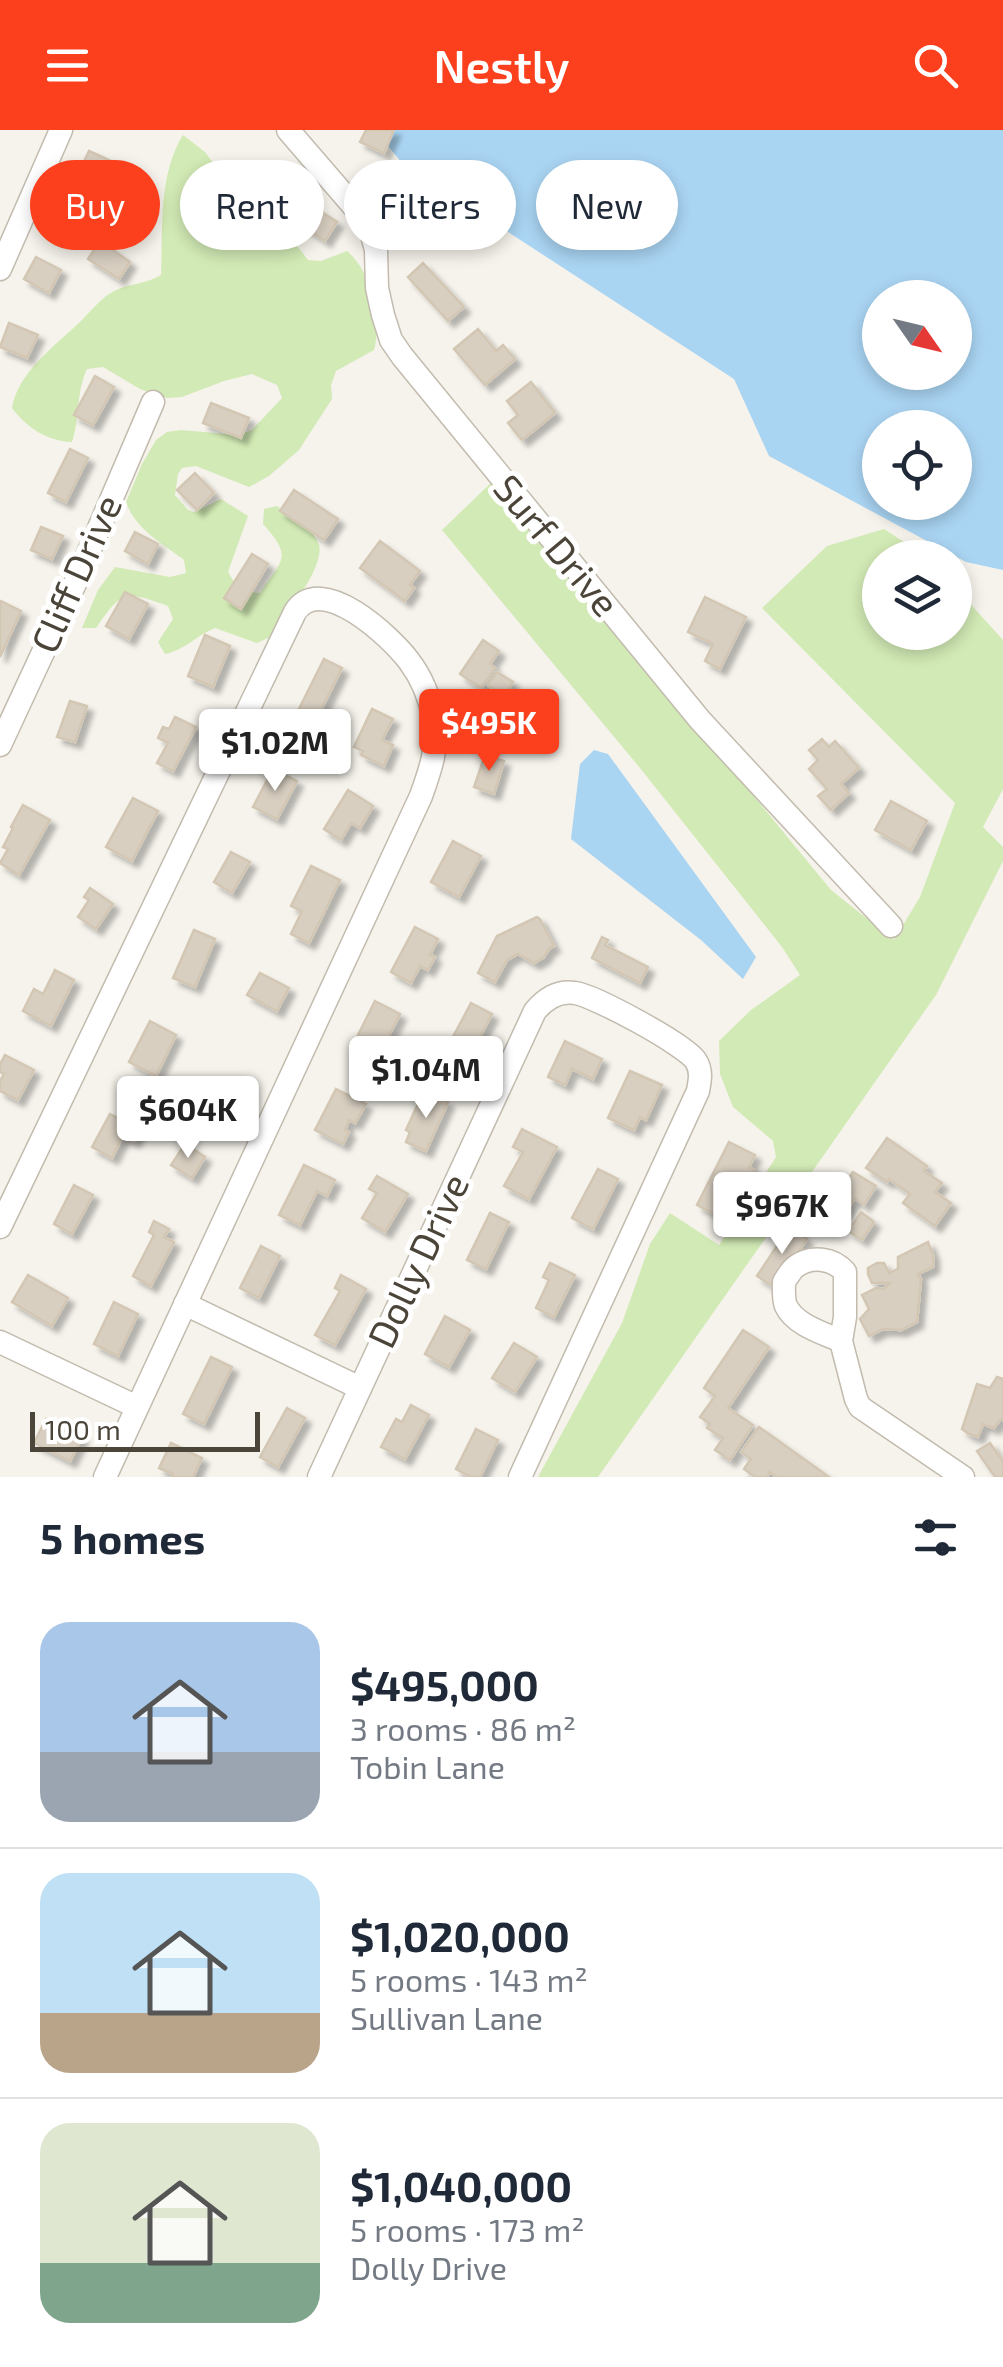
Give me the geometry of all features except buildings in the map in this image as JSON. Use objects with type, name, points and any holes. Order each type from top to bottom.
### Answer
[{"type":"street","points":[[0,268],[61,130]]},
{"type":"street","name":"Surf Drive","points":[[288,130],[369,224],[376,250],[382,315],[402,356],[700,720],[891,926]]},
{"type":"street","name":"Cliff Drive","points":[[0,745],[6,717],[78,577],[153,402]]},
{"type":"street","points":[[0,1227],[295,612],[300,604],[315,597],[345,606],[384,634],[417,672],[435,724],[433,763],[105,1477]]},
{"type":"street","name":"Dolly Drive","points":[[319,1477],[536,1011],[552,996],[572,992],[684,1047],[696,1061],[700,1082],[520,1477]]},
{"type":"street","points":[[184,1304],[360,1388]]},
{"type":"street","points":[[841,1341],[860,1408],[963,1477]]},
{"type":"street","points":[[0,1342],[137,1407]]},
{"type":"green space","points":[[183,135],[211,160],[180,160],[180,250],[300,250],[308,260],[321,261],[347,251],[369,283],[377,324],[374,350],[336,371],[332,399],[299,450],[269,476],[249,487],[196,466],[182,468],[178,474],[175,495],[188,510],[194,512],[221,499],[248,516],[228,572],[241,588],[260,593],[279,565],[281,552],[263,524],[264,509],[277,506],[301,523],[316,539],[319,555],[302,592],[270,637],[257,643],[215,628],[165,654],[158,642],[173,619],[168,606],[154,601],[126,597],[112,606],[96,628],[82,628],[98,590],[115,567],[170,577],[186,573],[184,560],[143,528],[126,502],[156,440],[167,432],[181,430],[238,435],[252,430],[282,398],[277,385],[252,374],[182,397],[167,398],[140,389],[103,367],[87,369],[72,442],[38,432],[12,408],[30,371],[102,300],[115,290],[161,275],[166,185]]},
{"type":"green space","points":[[494,480],[831,890],[894,940],[920,897],[955,803],[762,608],[827,546],[884,529],[901,540],[862,540],[862,650],[972,650],[972,606],[1003,640],[1003,789],[983,827],[1003,847],[1003,861],[936,995],[598,1477],[538,1477],[622,1323],[650,1244],[670,1213],[719,1245],[776,1157],[773,1141],[733,1107],[720,1074],[719,1041],[751,1010],[800,975],[640,768],[442,530]]},
{"type":"water","points":[[375,130],[1003,130],[1003,570],[972,563],[972,540],[925,540],[888,520],[972,520],[972,410],[862,410],[862,506],[769,456],[734,379],[516,237],[516,160],[400,160]]},
{"type":"water","points":[[594,750],[608,754],[756,957],[743,979],[701,940],[571,839],[580,764]]}]
